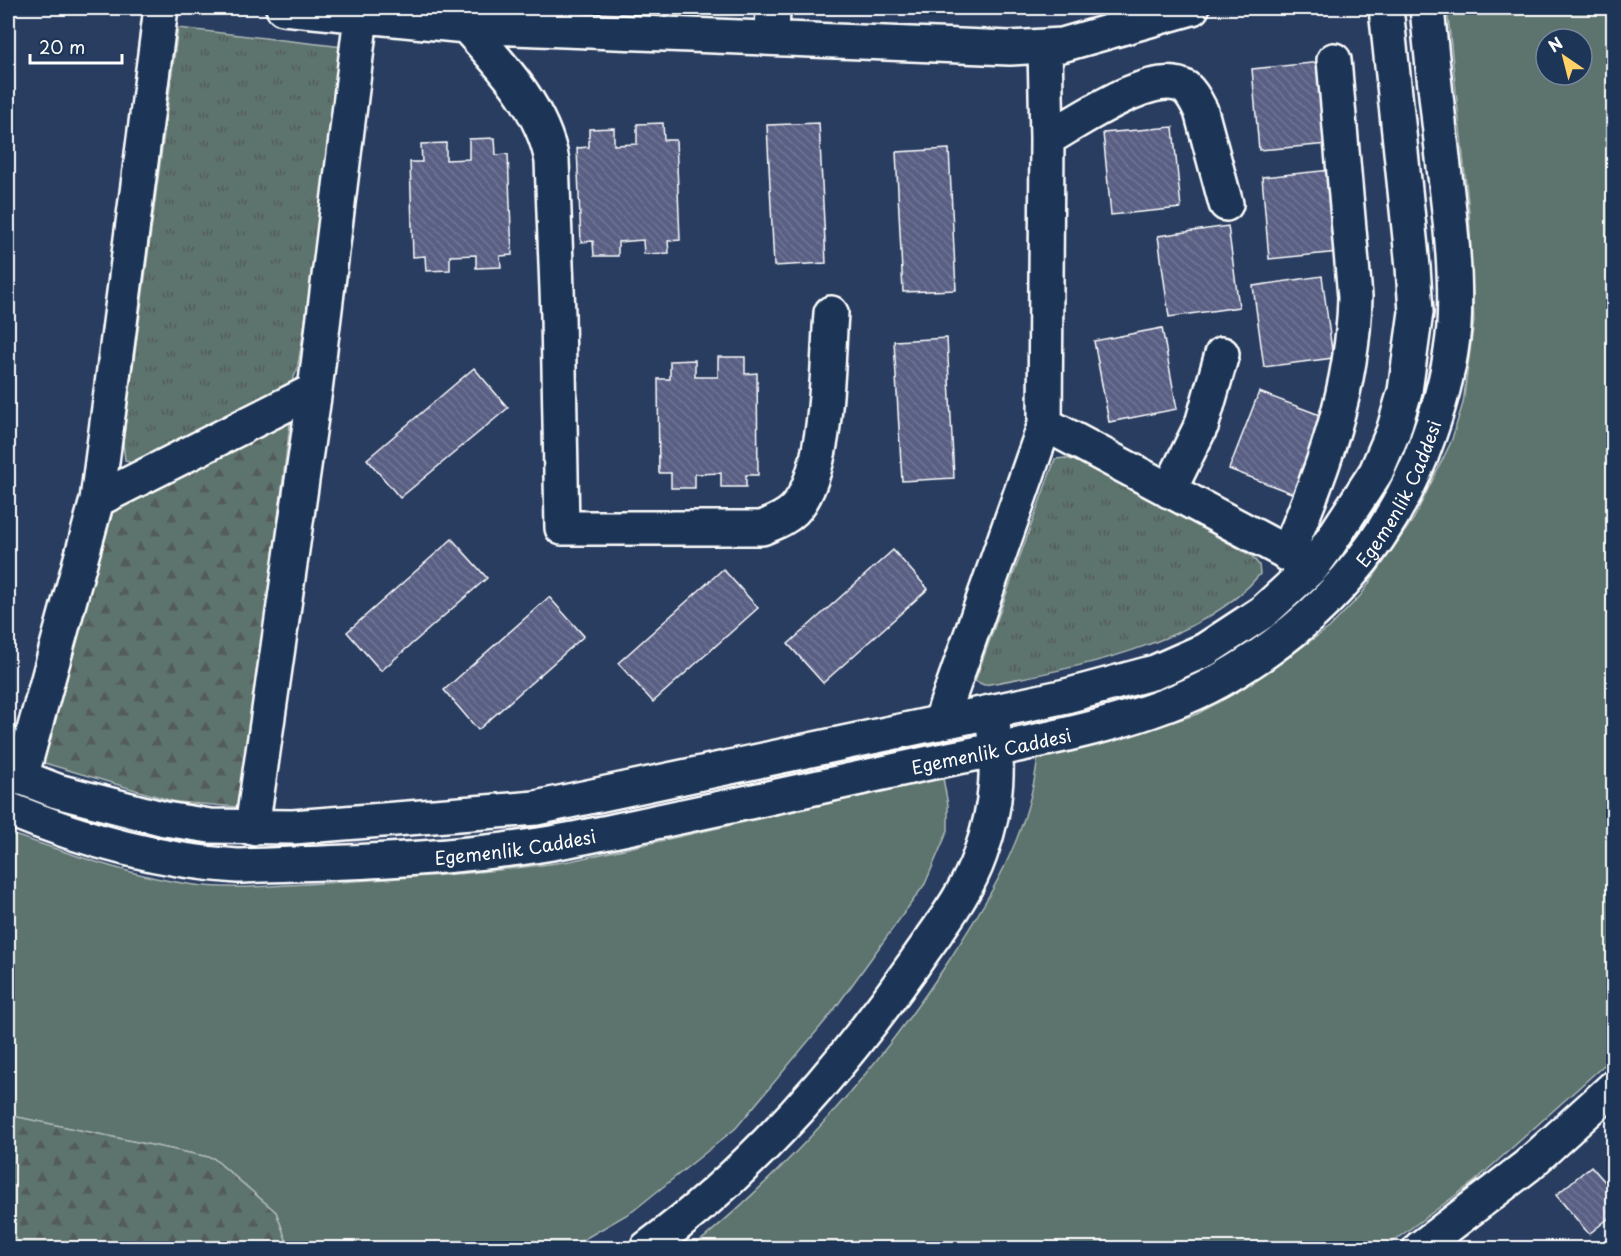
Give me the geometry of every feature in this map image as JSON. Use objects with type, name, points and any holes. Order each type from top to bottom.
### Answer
[{"type":"street","points":[[14,775],[97,500],[161,8]]},
{"type":"street","points":[[283,8],[362,12],[466,26],[533,18],[772,22],[1045,48],[1086,39],[1192,8]]},
{"type":"street","name":"Egemenlik Caddesi","points":[[14,775],[57,791],[165,819],[210,826],[292,827],[536,808],[1066,696],[1182,662],[1223,640],[1263,612],[1300,560],[1349,517],[1376,472],[1396,422],[1412,353],[1416,312],[1386,8]]},
{"type":"street","name":"Egemenlik Caddesi","points":[[8,809],[92,840],[156,857],[237,866],[399,860],[546,844],[997,748],[1148,712],[1216,683],[1266,651],[1319,610],[1345,584],[1389,520],[1412,479],[1427,441],[1447,375],[1454,325],[1452,249],[1427,8]]},
{"type":"street","points":[[252,828],[315,390],[362,12]]},
{"type":"street","points":[[466,26],[526,99],[548,137],[552,161],[558,315],[562,528],[762,528],[779,521],[794,510],[813,478],[819,448],[831,313]]},
{"type":"street","points":[[940,723],[1045,424],[1047,139],[1045,48]]},
{"type":"street","points":[[1045,424],[1300,560],[1345,393],[1354,333],[1355,297],[1334,60]]},
{"type":"street","points":[[1047,139],[1128,93],[1144,87],[1167,84],[1185,88],[1194,97],[1201,111],[1226,204]]},
{"type":"street","points":[[1169,491],[1202,424],[1222,354]]},
{"type":"street","points":[[97,500],[315,390]]},
{"type":"street","points":[[647,1248],[715,1193],[784,1126],[872,1024],[967,884],[980,856],[993,805],[997,748],[990,712]]},
{"type":"street","points":[[1420,1248],[1527,1166],[1614,1087]]},
{"type":"green space","points":[[1447,8],[1613,8],[1613,1057],[1475,1181],[1384,1248],[692,1248],[798,1150],[862,1079],[920,1002],[979,913],[1005,865],[1026,813],[1038,757],[1149,730],[1197,714],[1239,691],[1329,628],[1361,595],[1414,518],[1451,442],[1463,403],[1474,321],[1469,212]]},
{"type":"green space","points":[[178,28],[343,47],[303,336],[297,370],[290,386],[134,465],[125,460],[123,443]]},
{"type":"green space","points":[[291,416],[245,782],[238,807],[176,802],[41,762],[114,508]]},
{"type":"green space","points":[[1066,458],[1086,464],[1252,556],[1259,565],[1260,574],[1235,598],[1205,619],[1170,636],[1094,662],[984,685],[975,681],[1055,459]]},
{"type":"green space","points":[[943,778],[948,805],[948,830],[925,884],[831,1014],[736,1128],[633,1211],[569,1248],[289,1248],[276,1212],[213,1158],[8,1115],[8,833],[97,862],[165,880],[222,887],[273,886],[448,875],[570,861]]},
{"type":"green space","points":[[8,1115],[213,1158],[276,1212],[289,1248],[8,1248]]},
{"type":"building","points":[[1321,62],[1329,144],[1259,150],[1252,69]]},
{"type":"building","points":[[663,123],[664,140],[676,140],[680,240],[668,241],[669,253],[644,254],[643,240],[618,242],[618,256],[594,256],[593,241],[581,242],[577,148],[589,147],[589,129],[614,128],[614,145],[637,144],[637,124]]},
{"type":"building","points":[[819,123],[826,263],[774,266],[767,125]]},
{"type":"building","points":[[1173,127],[1181,208],[1111,215],[1103,133]]},
{"type":"building","points":[[495,138],[496,155],[508,154],[512,255],[500,256],[501,267],[476,268],[476,255],[450,256],[450,270],[426,271],[425,256],[413,257],[410,162],[422,162],[421,144],[446,143],[446,160],[469,159],[469,139]]},
{"type":"building","points":[[949,149],[956,290],[903,292],[896,152]]},
{"type":"building","points":[[1331,170],[1339,252],[1269,259],[1262,177]]},
{"type":"building","points":[[1228,226],[1239,307],[1169,317],[1158,236]]},
{"type":"building","points":[[1322,276],[1333,358],[1264,367],[1253,286]]},
{"type":"building","points":[[1162,328],[1177,409],[1109,422],[1094,341]]},
{"type":"building","points":[[947,338],[954,478],[902,481],[894,341]]},
{"type":"building","points":[[718,357],[745,357],[745,374],[757,373],[758,475],[746,475],[746,487],[721,487],[721,473],[695,474],[695,488],[671,488],[671,473],[659,473],[658,379],[670,379],[670,361],[695,360],[695,377],[718,377]]},
{"type":"building","points":[[474,368],[508,408],[400,498],[367,459]]},
{"type":"building","points":[[1259,392],[1325,417],[1294,494],[1229,469]]},
{"type":"building","points":[[452,539],[487,578],[381,671],[347,632]]},
{"type":"building","points":[[893,550],[928,589],[823,683],[788,644]]},
{"type":"building","points":[[723,569],[758,608],[653,702],[618,663]]},
{"type":"building","points":[[549,597],[584,636],[478,730],[444,690]]},
{"type":"building","points":[[1591,1166],[1614,1192],[1614,1214],[1589,1234],[1556,1195]]}]
